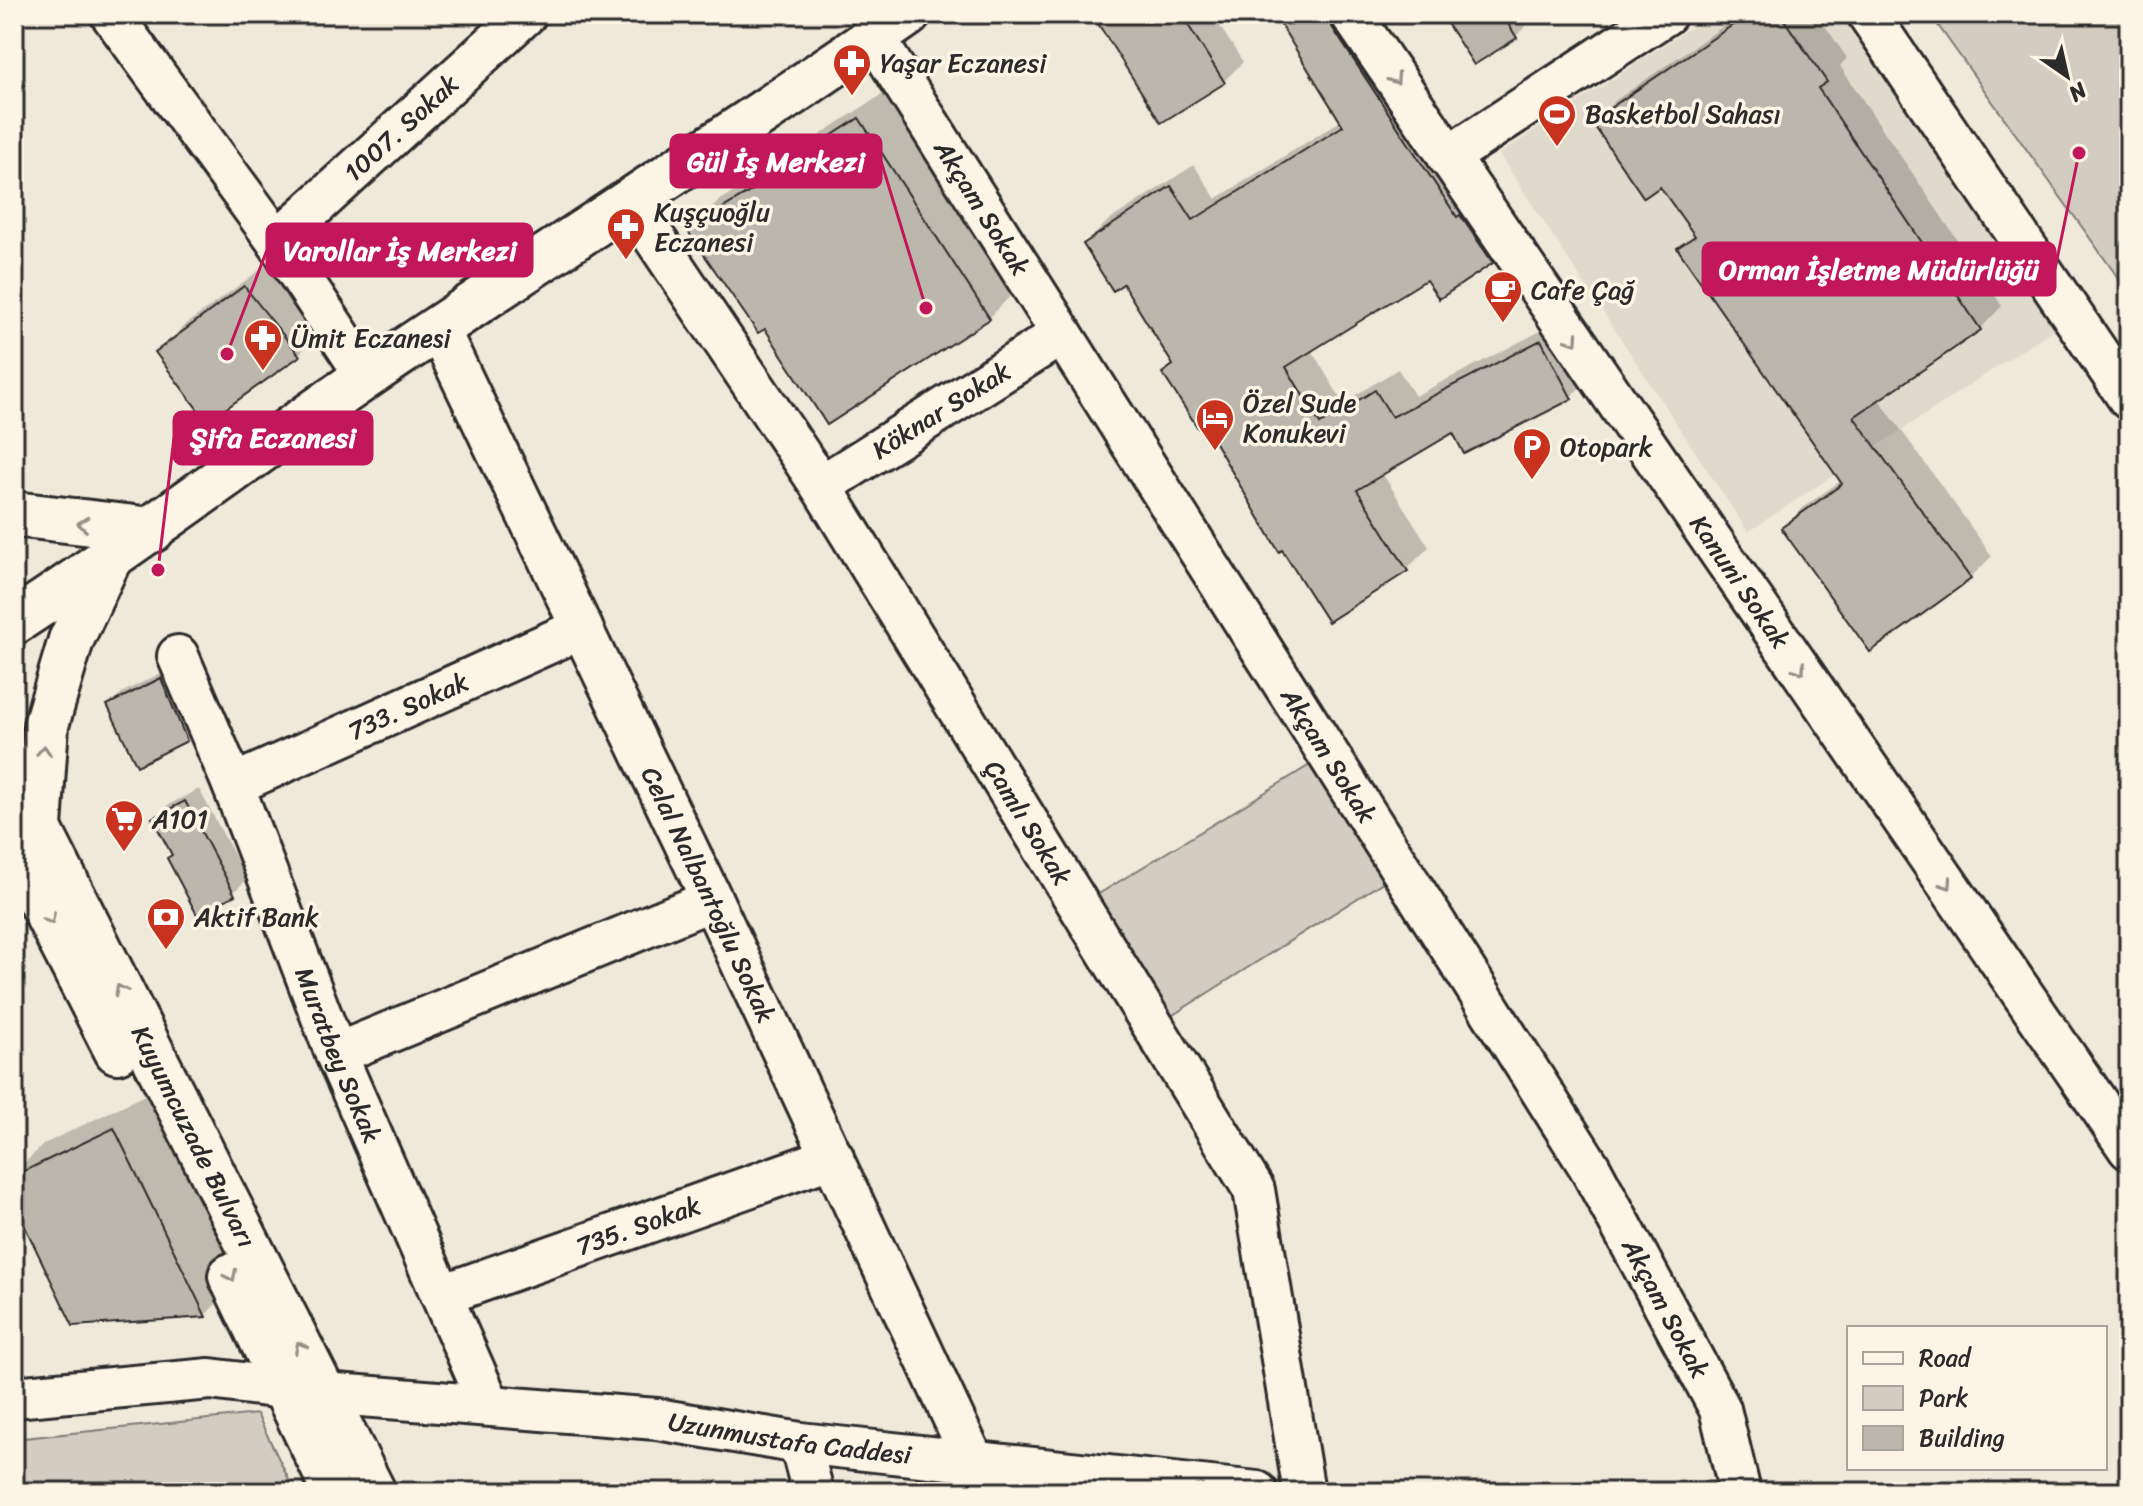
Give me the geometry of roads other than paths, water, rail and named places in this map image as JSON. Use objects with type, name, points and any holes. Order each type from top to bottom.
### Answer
[{"type":"main road","points":[[14,622],[108,561],[366,376],[631,203],[899,20]]},
{"type":"main road","points":[[14,514],[152,530]]},
{"type":"main road","points":[[26,839],[46,725],[71,640],[108,561]]},
{"type":"main road","name":"Kuyumcuzade Bulvarı","points":[[14,779],[26,839],[304,1390],[373,1492]]},
{"type":"main road","name":"Kuyumcuzade Bulvarı","points":[[304,1390],[335,1492]]},
{"type":"street","points":[[111,14],[277,241],[366,376]]},
{"type":"street","name":"1007. Sokak","points":[[277,241],[526,14]]},
{"type":"street","name":"Kanuni Sokak","points":[[1351,14],[2129,1149]]},
{"type":"street","points":[[1448,157],[1666,14]]},
{"type":"street","points":[[1868,14],[2129,399]]},
{"type":"street","name":"Akçam Sokak","points":[[899,20],[1062,334],[1589,1166],[1720,1409],[1740,1492]]},
{"type":"street","name":"Çamlı Sokak","points":[[631,203],[821,486],[1254,1190],[1304,1492]]},
{"type":"street","name":"Celal Nalbantoğlu Sokak","points":[[438,328],[712,900],[974,1462]]},
{"type":"street","name":"Köknar Sokak","points":[[821,486],[1062,334]]},
{"type":"street","name":"733. Sokak","points":[[233,785],[582,628]]},
{"type":"street","name":"Muratbey Sokak","points":[[178,656],[233,785],[336,1054],[489,1404]]},
{"type":"street","points":[[336,1054],[712,900]]},
{"type":"street","name":"735. Sokak","points":[[442,1295],[833,1157]]},
{"type":"street","name":"Uzunmustafa Caddesi","points":[[14,1397],[210,1379],[304,1390],[657,1419],[800,1443],[1257,1492]]},
{"type":"street","points":[[800,1443],[813,1492]]},
{"type":"place","name":"Yaşar Eczanesi","points":[[852,97]]},
{"type":"place","name":"Basketbol Sahası","points":[[1557,148]]},
{"type":"place","name":"Orman İşletme Müdürlüğü","points":[[2079,153]]},
{"type":"place","name":"Kuşçuoğlu Eczanesi","points":[[626,261]]},
{"type":"place","name":"Gül İş Merkezi","points":[[926,308]]},
{"type":"place","name":"Cafe Çağ","points":[[1503,324]]},
{"type":"place","name":"Varollar İş Merkezi","points":[[227,354]]},
{"type":"place","name":"Ümit Eczanesi","points":[[263,372]]},
{"type":"place","name":"Özel Sude Konukevi","points":[[1215,452]]},
{"type":"place","name":"Otopark","points":[[1532,481]]},
{"type":"place","name":"Şifa Eczanesi","points":[[158,570]]},
{"type":"place","name":"A101","points":[[124,853]]},
{"type":"place","name":"Aktif Bank","points":[[166,951]]}]
